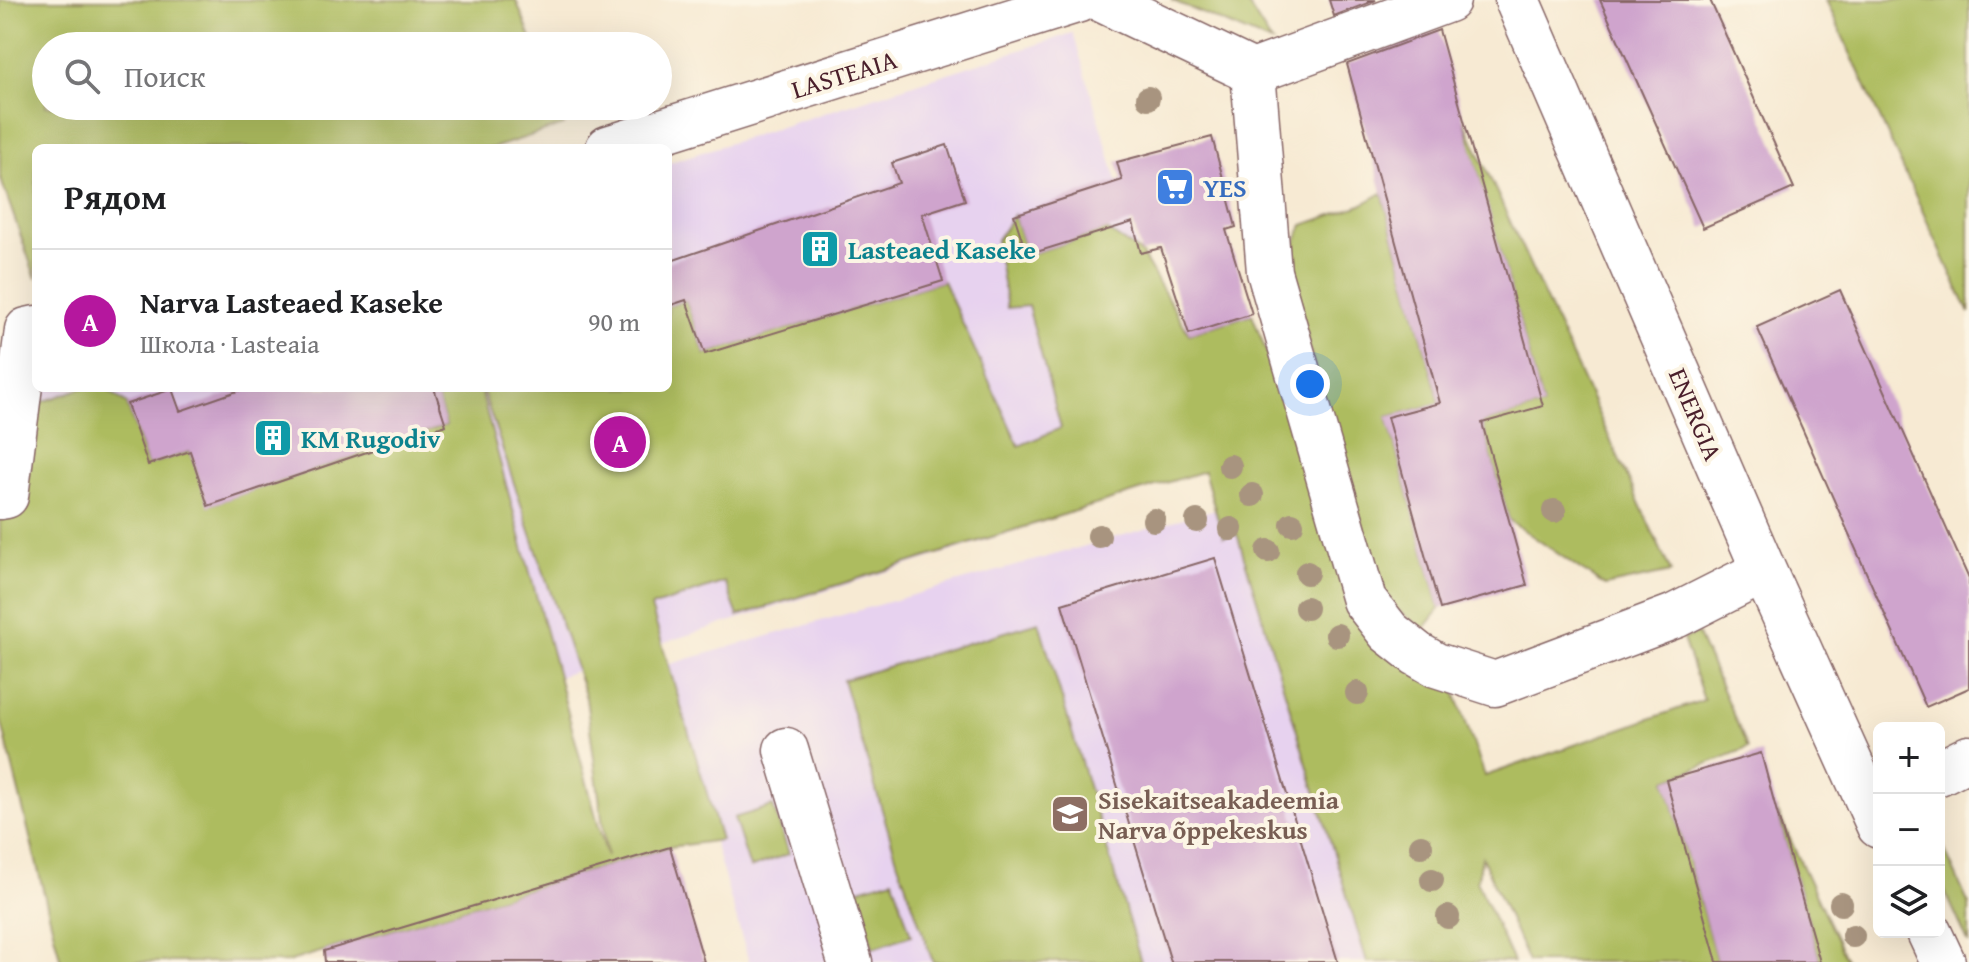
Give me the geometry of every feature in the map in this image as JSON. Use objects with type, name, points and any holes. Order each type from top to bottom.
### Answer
[{"type":"street","name":"LASTEAIA","points":[[621,144],[1079,0]]},
{"type":"street","points":[[1102,0],[1253,72],[1448,0]]},
{"type":"street","name":"ENERGIA","points":[[1517,0],[1764,571],[1873,806]]},
{"type":"street","points":[[1253,72],[1269,272],[1364,600],[1389,632],[1436,665],[1495,684],[1675,616],[1764,571]]},
{"type":"street","points":[[0,497],[6,496],[27,330],[32,329]]},
{"type":"street","points":[[786,750],[850,962]]},
{"type":"street","points":[[1945,770],[1969,758]]},
{"type":"street","points":[[1932,938],[1943,962]]},
{"type":"shaded area","points":[[1073,33],[1204,471],[135,814],[36,413],[39,392],[672,392],[672,162]]},
{"type":"shaded area","name":"Sisekaitseakadeemia Narva õppekeskus","points":[[1300,485],[1495,962],[749,962],[663,666]]},
{"type":"green space","points":[[0,0],[516,0],[529,32],[32,32],[32,120],[562,120],[564,125],[505,144],[32,144],[32,268],[0,177]]},
{"type":"green space","points":[[1171,0],[1245,0],[1272,43]]},
{"type":"green space","points":[[1826,0],[1969,0],[1969,313]]},
{"type":"green space","points":[[1463,119],[1671,572],[1605,586],[1509,520],[1482,423],[1543,406]]},
{"type":"green space","points":[[1382,193],[1440,403],[1387,417],[1440,609],[1424,629],[1386,602],[1312,359],[1289,257],[1303,225],[1361,205]]},
{"type":"green space","points":[[1014,215],[1027,255],[1107,230],[1141,253],[1189,334],[1252,314],[1303,450],[1350,606],[1449,675],[1485,776],[1704,700],[1683,639],[1697,633],[1748,748],[1666,780],[1717,962],[1528,962],[1482,857],[1477,882],[1513,962],[1367,962],[1237,534],[1223,537],[1204,471],[738,616],[725,582],[651,607],[721,840],[670,847],[287,962],[61,962],[0,716],[0,517],[30,406],[70,392],[110,392],[127,404],[148,465],[190,451],[209,505],[446,425],[435,392],[481,392],[607,857],[586,698],[483,392],[672,392],[672,305],[686,300],[705,354],[943,281],[1019,446],[1061,428],[1028,306],[1007,308],[996,241]]},
{"type":"green space","points":[[1039,622],[1141,962],[933,962],[898,863],[843,680]]},
{"type":"green space","points":[[773,806],[789,854],[750,868],[734,818]]},
{"type":"green space","points":[[1776,809],[1847,962],[1820,962]]},
{"type":"green space","points":[[1945,851],[1969,905],[1969,944],[1945,891]]},
{"type":"green space","points":[[893,879],[911,935],[873,948],[856,890]]},
{"type":"building","points":[[1329,0],[1376,0],[1334,16]]},
{"type":"building","points":[[1600,0],[1710,0],[1794,188],[1703,228]]},
{"type":"building","points":[[1439,30],[1543,406],[1482,423],[1527,585],[1440,609],[1387,417],[1440,403],[1347,64]]},
{"type":"building","points":[[1212,137],[1236,227],[1226,230],[1252,314],[1189,334],[1161,248],[1141,253],[1133,222],[1027,255],[1014,215],[1122,180],[1117,162]]},
{"type":"building","name":"Lasteaed Kaseke","points":[[947,145],[965,200],[922,214],[943,281],[705,354],[686,300],[672,305],[672,261],[899,183],[892,163]]},
{"type":"building","points":[[1840,290],[1969,579],[1969,688],[1926,707],[1757,327]]},
{"type":"building","name":"KM Rugodiv","points":[[163,392],[173,392],[180,411],[235,392],[435,392],[446,425],[208,506],[190,451],[148,465],[127,404]]},
{"type":"building","points":[[1215,558],[1338,962],[1171,962],[1062,604]]},
{"type":"building","points":[[1761,753],[1820,962],[1717,962],[1666,780]]},
{"type":"building","points":[[670,847],[704,962],[325,962],[324,951]]},
{"type":"place","name":"YES","points":[[1175,187]]},
{"type":"place","name":"Lasteaed Kaseke","points":[[820,249]]},
{"type":"place","name":"KM Rugodiv","points":[[273,438]]},
{"type":"place","name":"Narva Lasteaed Kaseke","points":[[620,442]]},
{"type":"place","name":"Sisekaitseakadeemia Narva õppekeskus","points":[[1070,814]]}]
